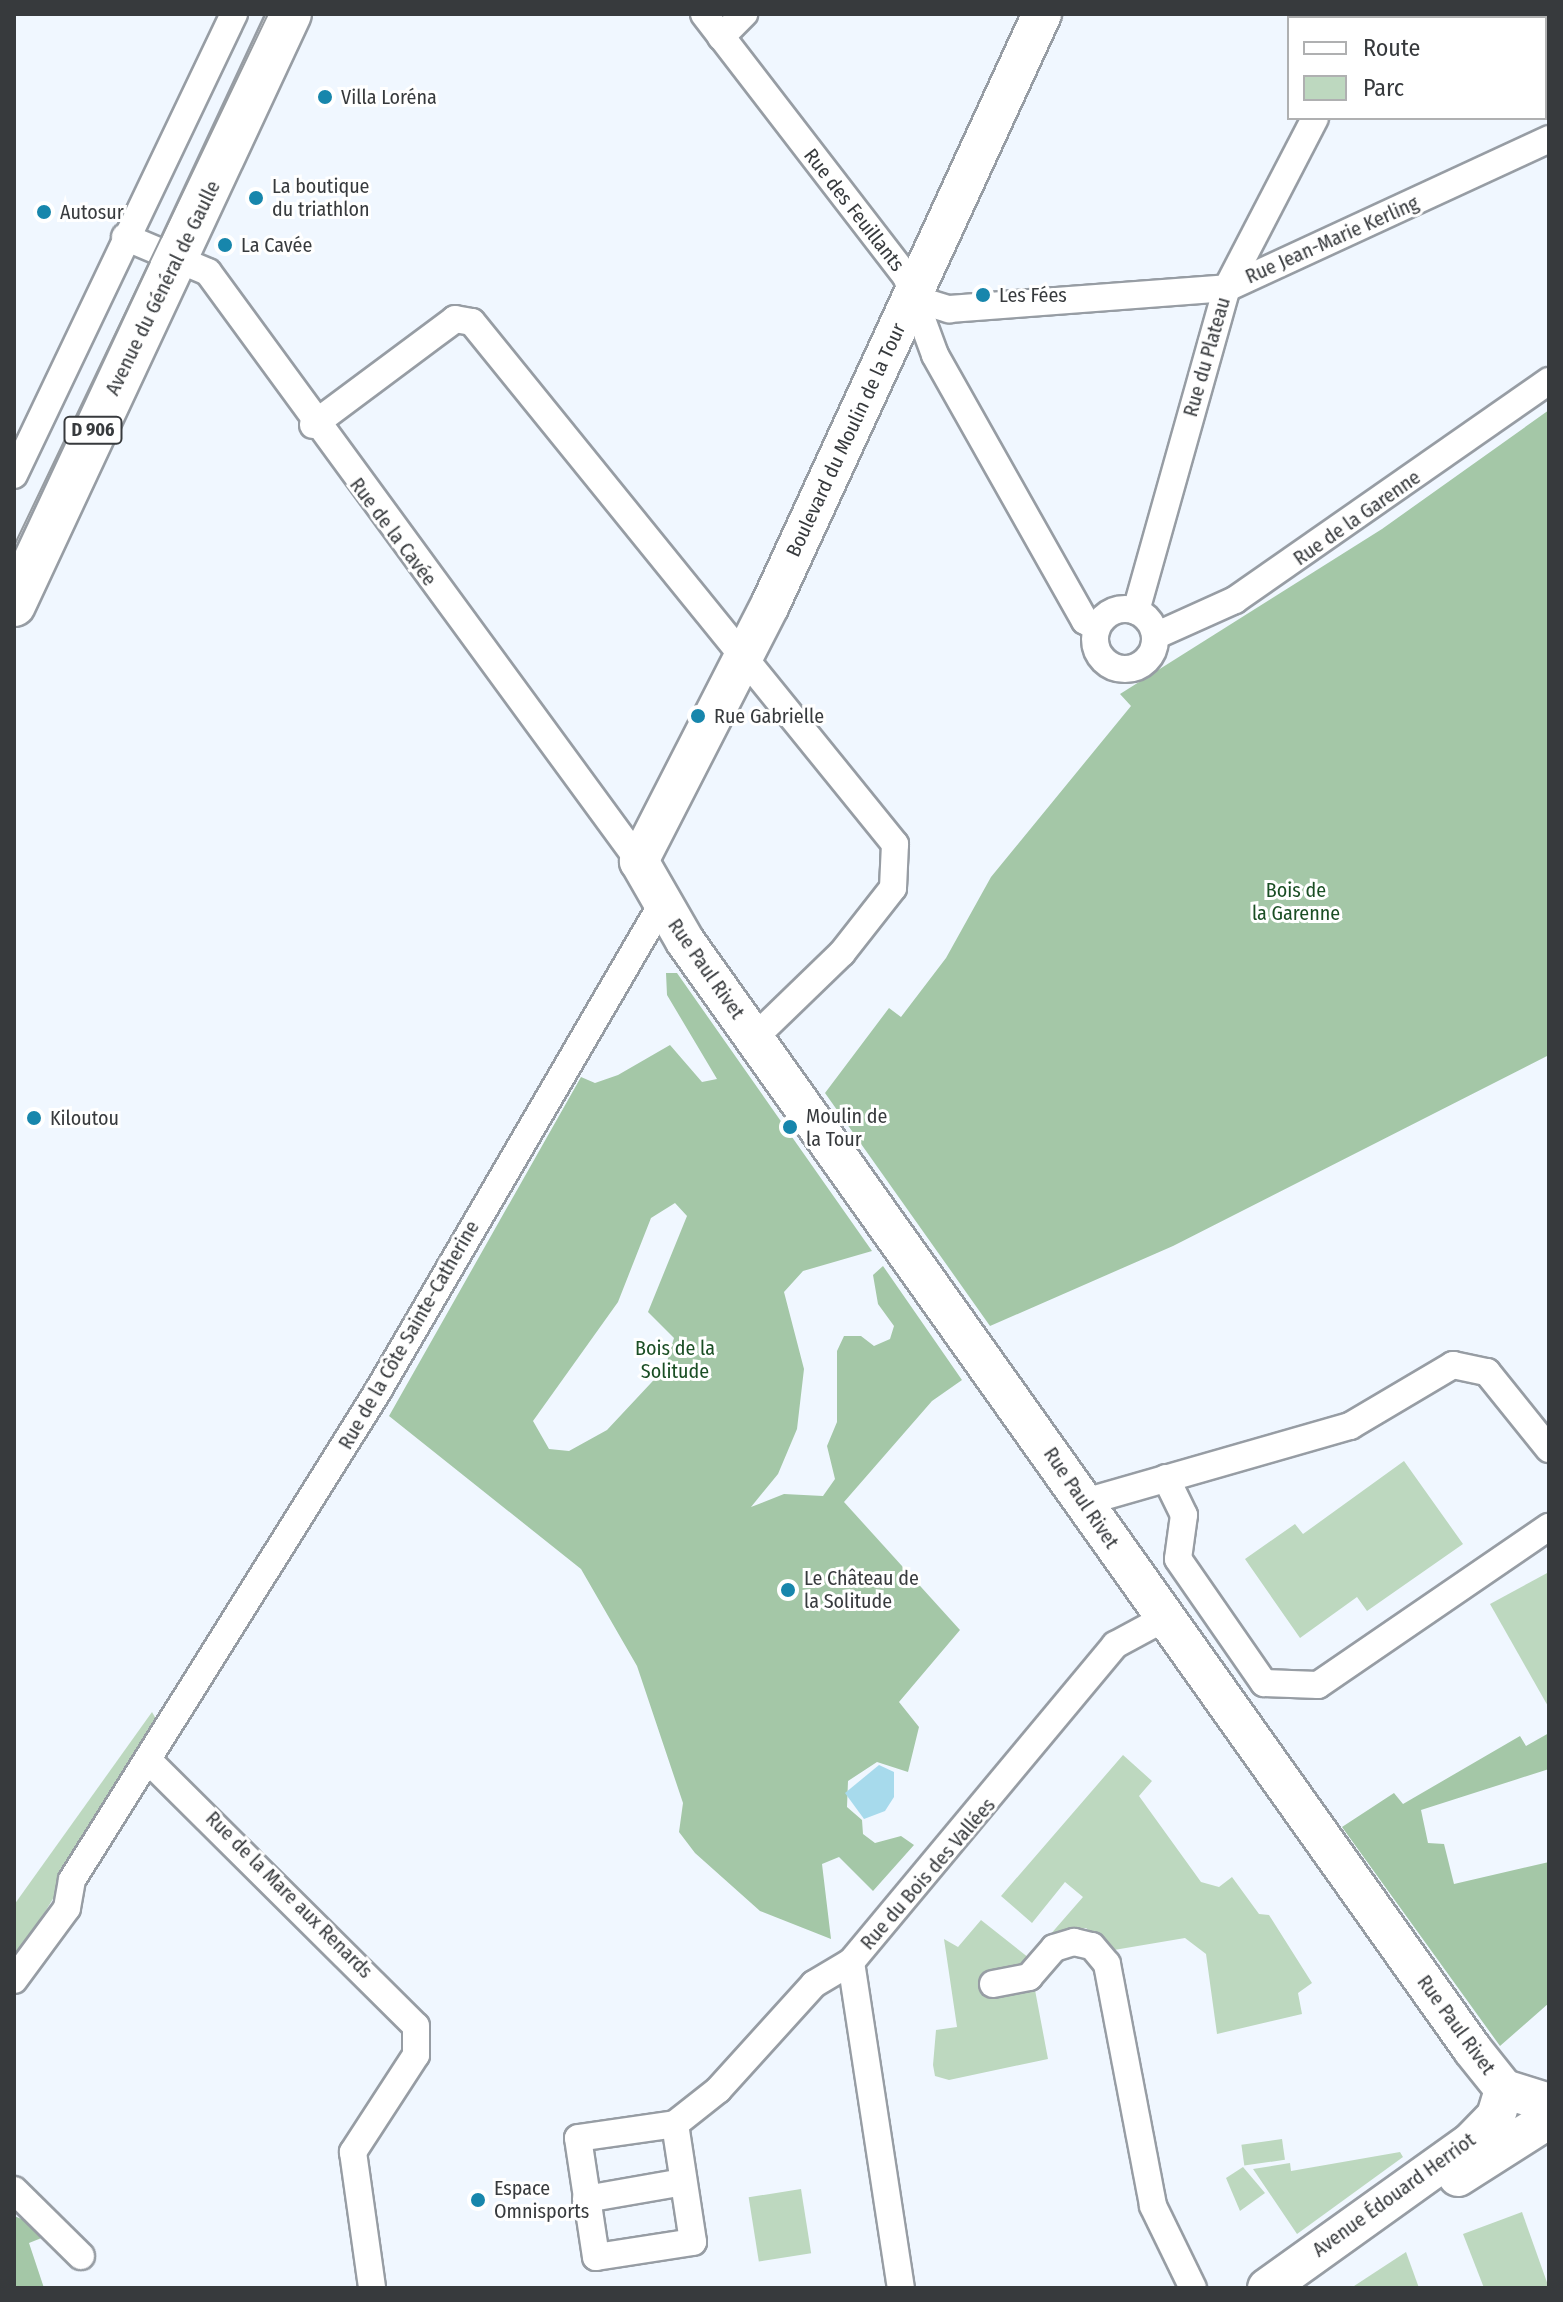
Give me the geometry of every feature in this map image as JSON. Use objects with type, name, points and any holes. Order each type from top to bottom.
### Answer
[{"type":"main road","name":"Avenue du Général de Gaulle","points":[[14,605],[180,259],[290,14]]},
{"type":"street","name":"Rue des Feuillants","points":[[704,14],[906,276],[935,355],[1085,621],[1097,627]]},
{"type":"street","points":[[721,37],[744,14]]},
{"type":"street","name":"Boulevard du Moulin de la Tour","points":[[639,861],[912,298],[1042,14]]},
{"type":"street","points":[[14,475],[224,18]]},
{"type":"street","name":"Rue du Plateau","points":[[1136,611],[1227,288],[1314,120]]},
{"type":"street","name":"Rue Jean-Marie Kerling","points":[[912,298],[949,309],[1227,288],[1549,139]]},
{"type":"street","name":"Rue de la Cavée","points":[[125,237],[208,272],[313,425],[639,861]]},
{"type":"street","points":[[313,425],[464,316],[895,844],[893,888],[842,953],[754,1038]]},
{"type":"street","name":"Rue de la Garenne","points":[[1155,636],[1235,600],[1549,381]]},
{"type":"street","points":[[1116,610],[1136,611],[1155,636],[1144,663],[1119,669],[1098,653],[1097,627],[1116,610]]},
{"type":"street","name":"Rue Paul Rivet","points":[[639,861],[662,904],[754,1038],[1085,1502],[1163,1619],[1504,2089],[1549,2103]]},
{"type":"street","name":"Rue de la Côte Sainte-Catherine","points":[[14,1980],[67,1908],[72,1880],[378,1391],[662,904]]},
{"type":"street","points":[[1085,1502],[1350,1426],[1453,1365],[1487,1372],[1549,1449]]},
{"type":"street","points":[[1166,1478],[1184,1515],[1178,1559],[1264,1683],[1318,1685],[1549,1527]]},
{"type":"street","name":"Rue du Bois des Vallées","points":[[901,2288],[851,1962],[1115,1645],[1163,1619]]},
{"type":"street","name":"Rue de la Mare aux Renards","points":[[153,1755],[259,1862],[419,2035],[416,2055],[353,2152],[372,2288]]},
{"type":"street","points":[[993,1984],[1029,1977],[1054,1948],[1074,1942],[1092,1946],[1107,1964],[1153,2206],[1193,2288]]},
{"type":"street","points":[[675,2124],[693,2242],[596,2257],[578,2138],[675,2124],[718,2090],[814,1984],[851,1962]]},
{"type":"street","name":"Avenue Édouard Herriot","points":[[1267,2288],[1471,2142],[1496,2116],[1504,2089]]},
{"type":"street","name":"Avenue Édouard Herriot","points":[[1303,2288],[1549,2119]]},
{"type":"street","points":[[586,2199],[683,2182]]},
{"type":"street","points":[[14,2190],[81,2256]]},
{"type":"green space","name":"Bois de la Garenne","points":[[1549,410],[1549,1055],[1173,1246],[990,1326],[825,1093],[889,1008],[901,1017],[946,958],[991,877],[1131,706],[1120,694],[1382,529]]},
{"type":"green space","name":"Bois de la Solitude","points":[[666,973],[677,973],[872,1251],[803,1271],[784,1292],[804,1369],[797,1429],[778,1474],[751,1507],[784,1494],[823,1496],[835,1479],[827,1446],[837,1422],[837,1351],[844,1336],[861,1336],[874,1346],[890,1339],[894,1326],[878,1304],[873,1275],[883,1266],[962,1380],[932,1401],[844,1502],[960,1630],[899,1702],[919,1727],[908,1772],[877,1762],[848,1781],[847,1807],[862,1820],[863,1834],[875,1843],[901,1836],[914,1845],[873,1891],[839,1857],[822,1864],[831,1939],[760,1911],[695,1853],[679,1832],[683,1803],[637,1666],[581,1569],[389,1416],[581,1077],[595,1083],[618,1075],[670,1045],[702,1082],[717,1079],[667,995]],"holes":[[[675,1203],[687,1216],[648,1312],[674,1338],[665,1368],[607,1430],[569,1451],[549,1449],[533,1421],[618,1302],[651,1218]]]},
{"type":"green space","points":[[1404,1461],[1463,1544],[1367,1611],[1357,1597],[1300,1638],[1245,1559],[1295,1524],[1303,1534]]},
{"type":"green space","points":[[1549,1572],[1549,1708],[1490,1604]]},
{"type":"green space","points":[[152,1712],[159,1724],[14,1963],[14,1905]]},
{"type":"green space","points":[[1549,1733],[1549,1769],[1421,1810],[1428,1843],[1444,1844],[1454,1884],[1549,1862],[1549,2003],[1500,2046],[1342,1827],[1394,1793],[1403,1804],[1520,1736],[1526,1746]]},
{"type":"green space","points":[[1123,1755],[1152,1781],[1139,1796],[1201,1882],[1219,1887],[1232,1877],[1259,1914],[1269,1915],[1312,1983],[1298,1993],[1302,2014],[1217,2034],[1206,1954],[1185,1938],[1114,1950],[1086,1928],[1049,1936],[1083,1897],[1065,1882],[1032,1923],[1001,1896]]},
{"type":"green space","points":[[981,1920],[1029,1958],[1048,2059],[949,2080],[935,2076],[933,2065],[936,2030],[957,2027],[944,1939],[958,1947]]},
{"type":"green space","points":[[1282,2139],[1285,2160],[1244,2166],[1241,2145]]},
{"type":"green space","points":[[1400,2152],[1403,2157],[1297,2234],[1253,2169],[1290,2163],[1291,2171]]},
{"type":"green space","points":[[1243,2167],[1265,2193],[1240,2211],[1226,2178]]},
{"type":"green space","points":[[801,2189],[811,2253],[759,2261],[749,2197]]},
{"type":"green space","points":[[1522,2212],[1549,2288],[1484,2288],[1463,2234]]},
{"type":"green space","points":[[14,2216],[42,2227],[44,2237],[29,2243],[44,2288],[14,2288]]},
{"type":"green space","points":[[1406,2252],[1419,2288],[1351,2288]]},
{"type":"water","points":[[879,1765],[894,1772],[894,1797],[885,1811],[864,1819],[845,1793]]},
{"type":"tram line","points":[[14,546],[268,14]]},
{"type":"place","name":"Villa Loréna","points":[[325,97]]},
{"type":"place","name":"La boutique du triathlon","points":[[256,198]]},
{"type":"place","name":"Autosur","points":[[44,212]]},
{"type":"place","name":"La Cavée","points":[[225,245]]},
{"type":"place","name":"Les Fées","points":[[983,295]]},
{"type":"place","name":"Rue Gabrielle","points":[[698,716]]},
{"type":"place","name":"Kiloutou","points":[[34,1118]]},
{"type":"place","name":"Moulin de la Tour","points":[[790,1127]]},
{"type":"place","name":"Le Château de la Solitude","points":[[788,1590]]},
{"type":"place","name":"Espace Omnisports","points":[[478,2200]]}]
